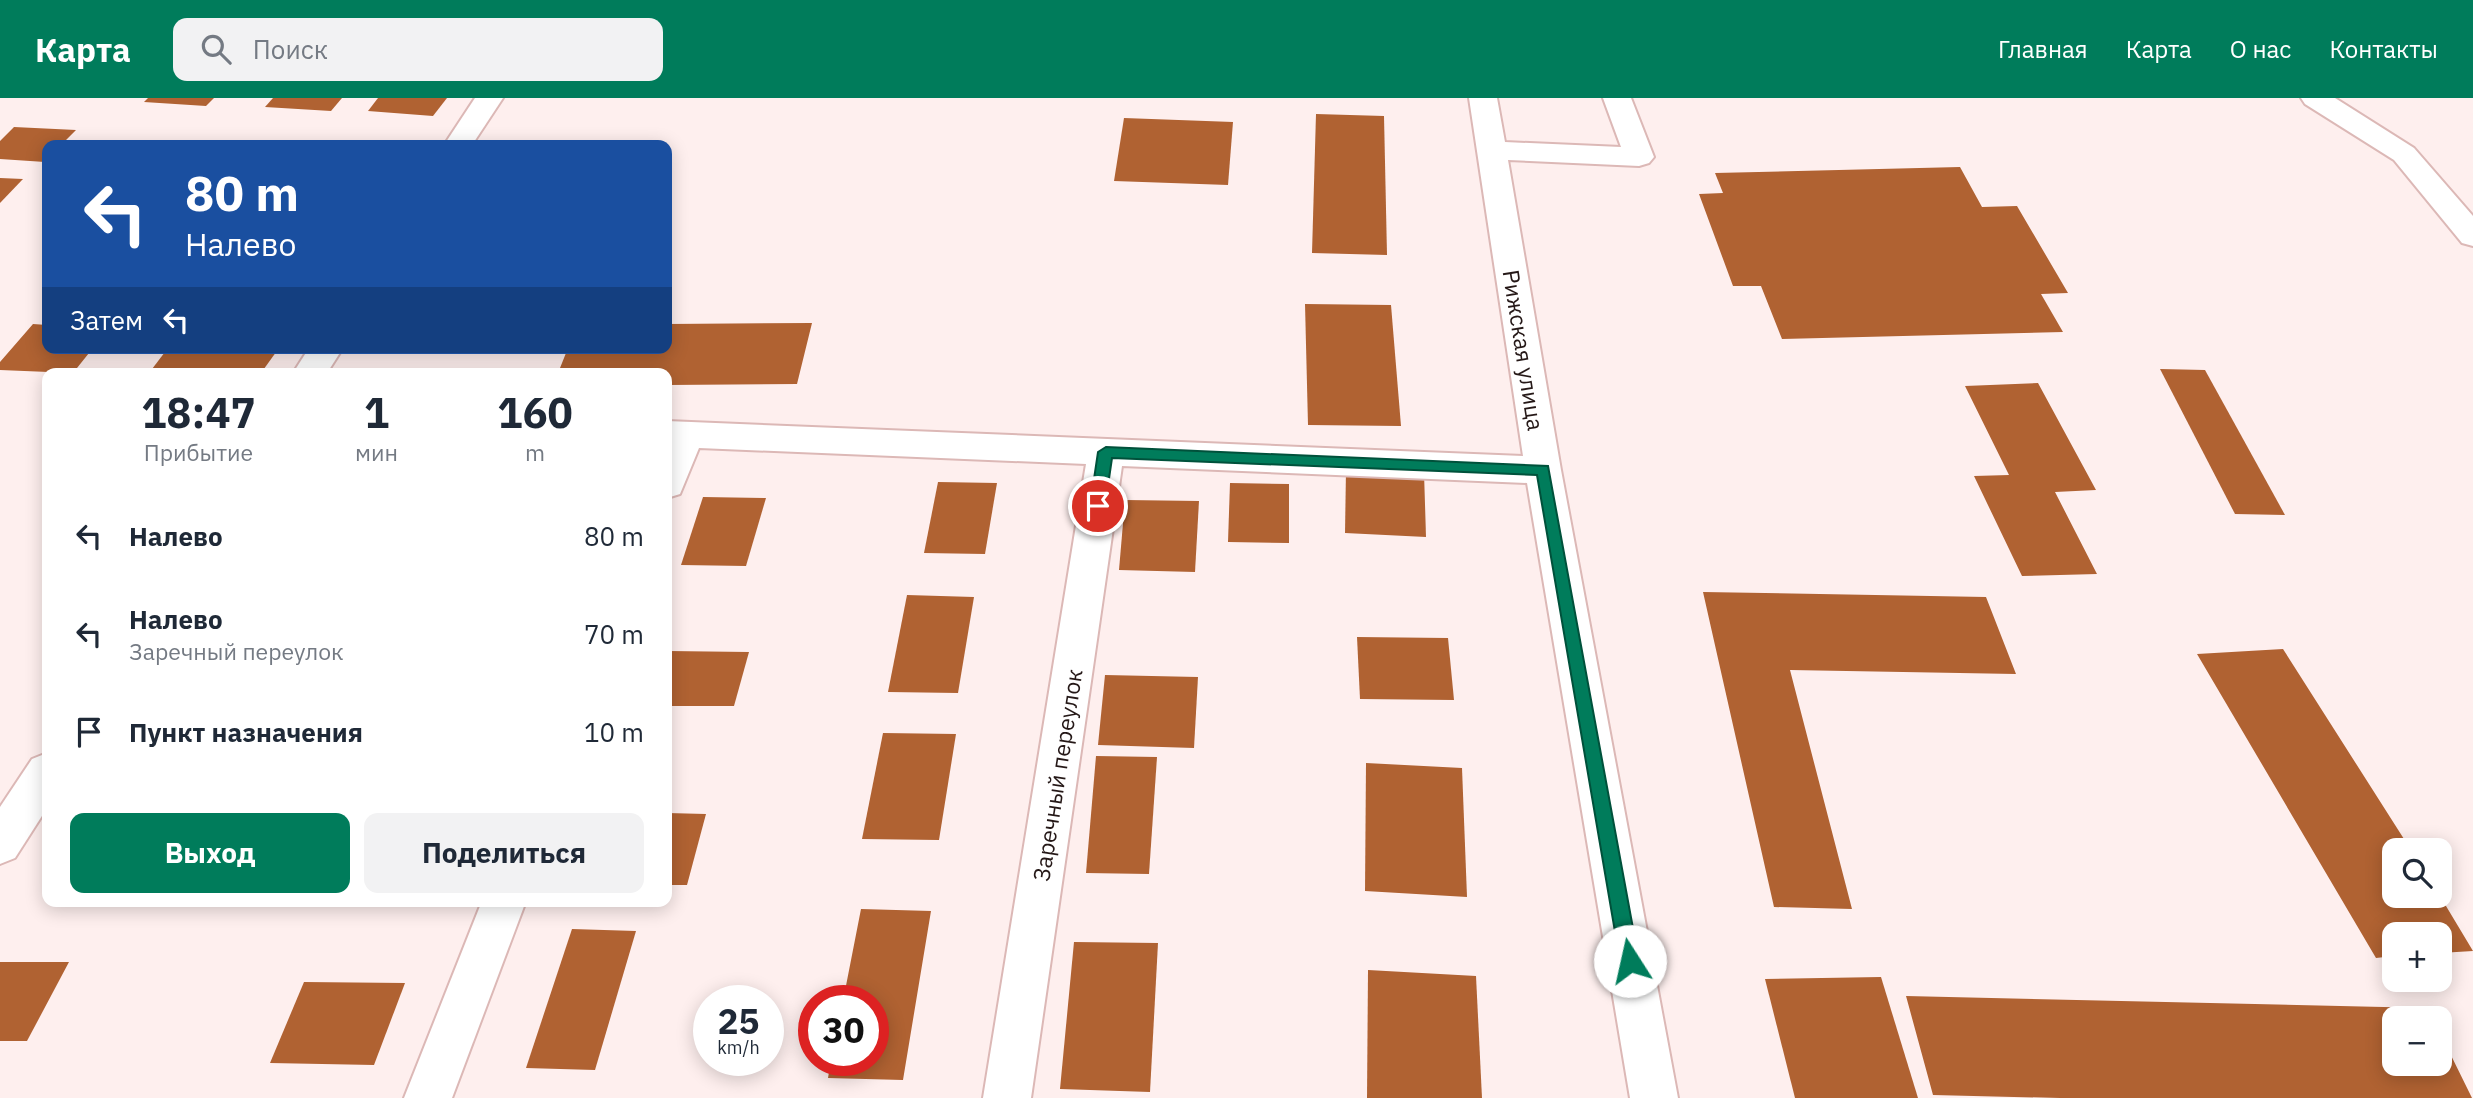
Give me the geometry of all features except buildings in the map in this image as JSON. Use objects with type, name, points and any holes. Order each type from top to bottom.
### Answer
[{"type":"street","points":[[461,140],[489,98]]},
{"type":"street","name":"Рижская улица","points":[[1483,98],[1543,470],[1654,1098]]},
{"type":"street","points":[[1491,150],[1639,157],[1618,98]]},
{"type":"street","points":[[2315,98],[2404,154],[2473,236]]},
{"type":"street","points":[[672,457],[676,435],[1543,470]]},
{"type":"street","name":"Заречный переулок","points":[[1007,1098],[1106,452]]},
{"type":"street","points":[[0,844],[42,780]]},
{"type":"street","points":[[428,1098],[502,907]]},
{"type":"route","points":[[1098,506],[1106,452],[1543,470],[1630,961]]}]
